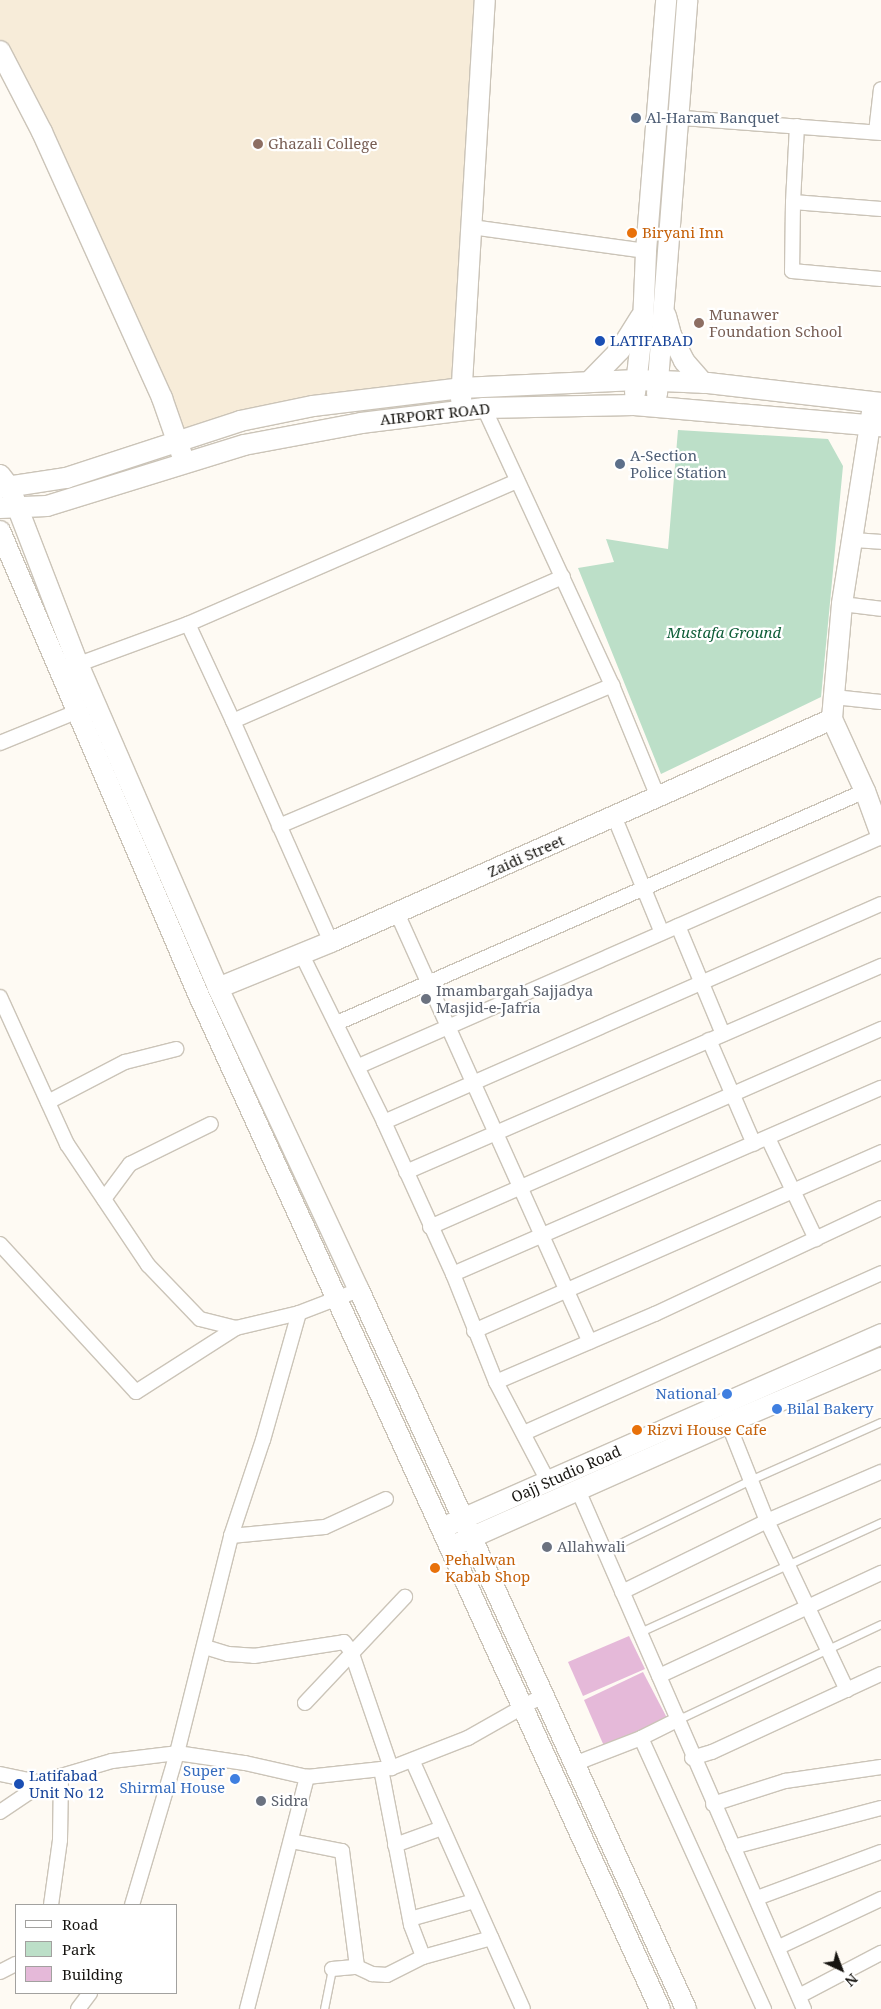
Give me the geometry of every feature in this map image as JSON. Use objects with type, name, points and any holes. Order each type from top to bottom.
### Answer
[{"type":"main road","points":[[461,410],[485,0]]},
{"type":"main road","points":[[634,405],[644,313],[655,118],[666,0]]},
{"type":"main road","points":[[656,406],[676,117],[687,0]]},
{"type":"main road","points":[[0,51],[42,132],[158,389],[185,464]]},
{"type":"main road","points":[[663,307],[671,335],[684,361],[703,383]]},
{"type":"main road","points":[[590,381],[620,350],[644,313]]},
{"type":"main road","points":[[686,2009],[470,1538],[359,1290],[218,988],[9,508],[3,484],[66,478],[240,421],[313,406],[461,388],[637,380],[703,383],[877,402],[876,426],[842,604],[832,720],[865,791],[881,836]]},
{"type":"main road","name":"AIRPORT ROAD","points":[[9,508],[47,506],[244,445],[361,422],[461,410],[634,405],[876,426]]},
{"type":"main road","points":[[0,531],[58,672],[199,996],[339,1298],[660,2009]]},
{"type":"main road","name":"Zaidi Street","points":[[218,988],[331,942],[832,720]]},
{"type":"main road","name":"Oajj Studio Road","points":[[442,1528],[881,1334]]},
{"type":"main road","name":"Oajj Studio Road","points":[[451,1547],[728,1422],[881,1358]]},
{"type":"street","points":[[655,118],[676,117],[878,132],[881,89]]},
{"type":"street","points":[[797,126],[792,271],[881,279]]},
{"type":"street","points":[[793,202],[881,209]]},
{"type":"street","points":[[471,227],[646,252]]},
{"type":"street","points":[[484,408],[612,685],[658,797]]},
{"type":"street","points":[[58,672],[188,624],[517,481]]},
{"type":"street","points":[[854,540],[881,542]]},
{"type":"street","points":[[233,721],[562,577]]},
{"type":"street","points":[[842,604],[881,609]]},
{"type":"street","points":[[188,624],[331,942]]},
{"type":"street","points":[[279,826],[612,685]]},
{"type":"street","points":[[834,697],[881,702]]},
{"type":"street","points":[[0,743],[76,712]]},
{"type":"street","points":[[337,1023],[865,791]]},
{"type":"street","points":[[614,816],[662,933]]},
{"type":"street","points":[[359,1066],[881,836]]},
{"type":"street","points":[[384,1122],[881,904]]},
{"type":"street","points":[[397,913],[590,1342]]},
{"type":"street","points":[[678,926],[723,1034]]},
{"type":"street","points":[[301,953],[359,1066],[430,1227],[453,1274],[474,1331],[496,1382],[548,1481]]},
{"type":"street","points":[[406,1172],[881,966]]},
{"type":"street","points":[[0,997],[67,1144],[148,1265],[200,1319],[236,1328]]},
{"type":"street","points":[[430,1227],[881,1029]]},
{"type":"street","points":[[709,1040],[754,1144]]},
{"type":"street","points":[[48,1102],[125,1062],[176,1049]]},
{"type":"street","points":[[453,1274],[542,1237],[881,1088]]},
{"type":"street","points":[[104,1199],[130,1164],[211,1124]]},
{"type":"street","points":[[768,1138],[816,1239]]},
{"type":"street","points":[[474,1331],[881,1152]]},
{"type":"street","points":[[496,1382],[590,1342],[881,1208]]},
{"type":"street","points":[[0,1244],[136,1392],[236,1328],[299,1313],[359,1290]]},
{"type":"street","points":[[524,1433],[881,1273]]},
{"type":"street","points":[[132,1904],[177,1753],[232,1536],[263,1440],[299,1313]]},
{"type":"street","points":[[728,1422],[767,1521],[847,1690]]},
{"type":"street","points":[[622,1592],[767,1521],[881,1472]]},
{"type":"street","points":[[578,1490],[679,1719],[692,1758],[757,1898],[802,2003],[881,1953]]},
{"type":"street","points":[[232,1536],[325,1527],[386,1499]]},
{"type":"street","points":[[659,1676],[807,1609],[881,1573]]},
{"type":"street","points":[[305,1703],[351,1651],[405,1597]]},
{"type":"street","points":[[205,1647],[228,1654],[254,1656],[344,1642],[351,1651],[386,1769],[395,1845],[410,1919],[423,1957]]},
{"type":"street","points":[[692,1758],[712,1752],[881,1674]]},
{"type":"street","points":[[0,1812],[43,1783],[60,1776],[112,1761],[177,1753],[246,1763],[307,1777],[386,1769],[412,1762],[468,1738],[542,1696]]},
{"type":"street","points":[[574,1764],[641,1738],[679,1719]]},
{"type":"street","points":[[641,1738],[764,2009]]},
{"type":"street","points":[[412,1762],[523,2009]]},
{"type":"street","points":[[714,1804],[785,1781],[881,1767]]},
{"type":"street","points":[[0,1774],[43,1783]]},
{"type":"street","points":[[51,1904],[60,1840],[60,1776]]},
{"type":"street","points":[[247,2009],[307,1777]]},
{"type":"street","points":[[733,1846],[881,1808]]},
{"type":"street","points":[[395,1845],[442,1828]]},
{"type":"street","points":[[291,1842],[342,1851],[358,1966]]},
{"type":"street","points":[[757,1898],[881,1852]]},
{"type":"street","points":[[779,1947],[881,1899]]},
{"type":"street","points":[[410,1919],[474,1901]]},
{"type":"street","points":[[332,1969],[358,1966],[372,1974],[387,1975],[423,1957],[491,1938]]},
{"type":"street","points":[[0,1972],[15,1964]]},
{"type":"street","points":[[78,2009],[89,1994]]},
{"type":"lane","points":[[604,1552],[750,1480],[881,1422]]},
{"type":"lane","points":[[640,1632],[881,1522]]},
{"type":"lane","points":[[679,1719],[827,1647],[881,1624]]},
{"type":"lane","points":[[324,2009],[332,1969]]},
{"type":"shaded area","name":"Ghazali College","points":[[0,0],[485,0],[461,388],[177,442],[0,60]]},
{"type":"green space","name":"Mustafa Ground","points":[[678,430],[828,439],[843,466],[821,697],[661,774],[578,568],[614,562],[606,539],[668,549]]},
{"type":"building","points":[[629,1636],[645,1669],[583,1696],[568,1662]]},
{"type":"building","points":[[643,1672],[667,1718],[604,1746],[584,1700]]},
{"type":"place","name":"Al-Haram Banquet","points":[[636,118]]},
{"type":"place","name":"Ghazali College","points":[[258,144]]},
{"type":"place","name":"Biryani Inn","points":[[632,233]]},
{"type":"place","name":"Munawer Foundation School","points":[[699,323]]},
{"type":"place","name":"LATIFABAD","points":[[600,341]]},
{"type":"place","name":"A-Section Police Station","points":[[620,464]]},
{"type":"place","name":"Imambargah Sajjadya Masjid-e-Jafria","points":[[426,999]]},
{"type":"place","name":"National","points":[[727,1394]]},
{"type":"place","name":"Bilal Bakery","points":[[777,1409]]},
{"type":"place","name":"Rizvi House Cafe","points":[[637,1430]]},
{"type":"place","name":"Allahwali","points":[[547,1547]]},
{"type":"place","name":"Pehalwan Kabab Shop","points":[[435,1568]]},
{"type":"place","name":"Super Shirmal House","points":[[235,1779]]},
{"type":"place","name":"Latifabad Unit No 12","points":[[19,1784]]},
{"type":"place","name":"Sidra","points":[[261,1801]]}]
